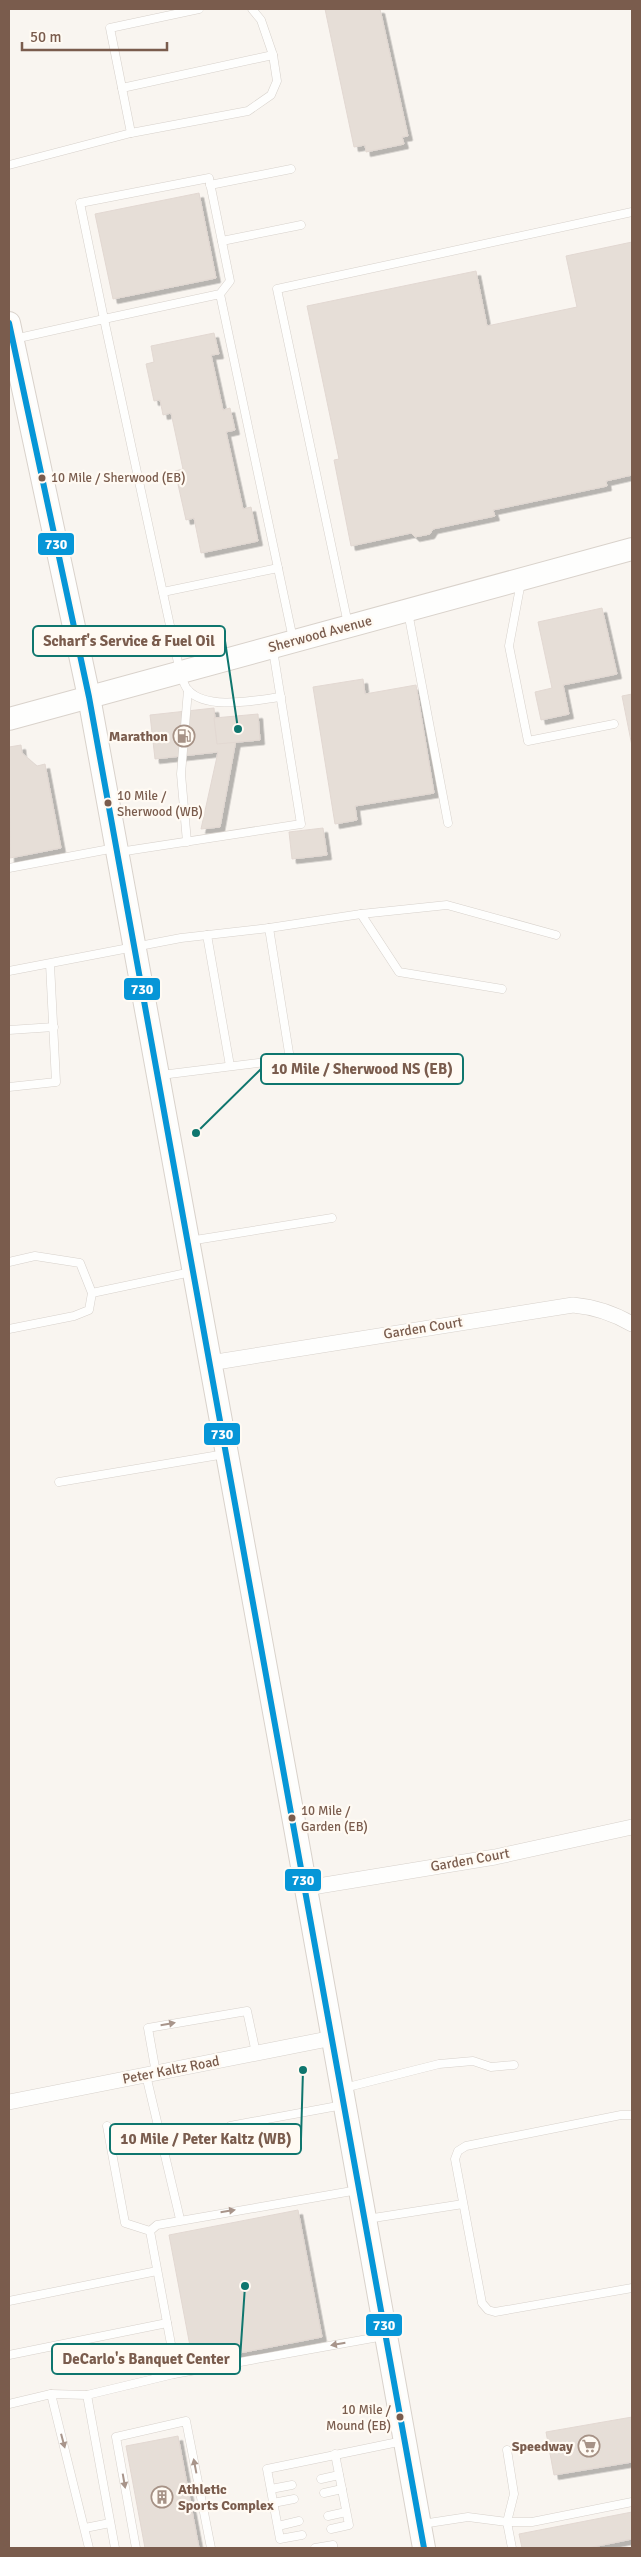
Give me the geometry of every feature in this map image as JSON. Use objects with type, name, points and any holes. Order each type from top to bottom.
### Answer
[{"type":"main road","points":[[11,331],[89,697],[344,2096],[424,2548]]},
{"type":"main road","name":"Sherwood Avenue","points":[[9,719],[89,697],[184,681],[272,647],[632,550]]},
{"type":"street","name":"Garden Court","points":[[210,1363],[573,1305],[592,1307],[618,1316],[632,1324]]},
{"type":"street","name":"Garden Court","points":[[306,1888],[495,1857],[632,1827]]},
{"type":"street","name":"Peter Kaltz Road","points":[[9,2102],[333,2038]]},
{"type":"lane","points":[[130,133],[110,28],[199,9]]},
{"type":"lane","points":[[9,165],[130,133],[248,111],[271,95],[277,81],[273,55],[261,20],[252,9]]},
{"type":"lane","points":[[122,88],[273,55]]},
{"type":"lane","points":[[210,184],[291,169]]},
{"type":"lane","points":[[11,331],[104,319],[220,294],[230,281],[209,178],[80,203],[104,319],[163,592],[184,681],[181,774],[187,842]]},
{"type":"lane","points":[[349,626],[277,289],[632,212]]},
{"type":"lane","points":[[222,241],[301,225]]},
{"type":"lane","points":[[220,294],[294,641]]},
{"type":"lane","points":[[163,592],[278,568]]},
{"type":"lane","points":[[522,580],[509,646],[528,741],[614,724]]},
{"type":"lane","points":[[407,610],[448,823]]},
{"type":"lane","points":[[9,868],[116,850],[187,842],[301,824],[272,647]]},
{"type":"lane","points":[[184,681],[206,701],[235,703],[280,697]]},
{"type":"lane","points":[[9,972],[207,935],[361,914],[447,905],[556,935]]},
{"type":"lane","points":[[361,914],[400,972],[502,989]]},
{"type":"lane","points":[[157,1076],[290,1059],[269,928]]},
{"type":"lane","points":[[207,935],[230,1066]]},
{"type":"lane","points":[[9,1087],[56,1082],[50,964]]},
{"type":"lane","points":[[9,1030],[54,1027]]},
{"type":"lane","points":[[187,1241],[332,1218]]},
{"type":"lane","points":[[9,1262],[36,1256],[80,1263],[92,1293],[89,1310],[74,1316],[9,1329]]},
{"type":"lane","points":[[92,1293],[193,1271]]},
{"type":"lane","points":[[59,1482],[227,1454]]},
{"type":"lane","points":[[180,2219],[151,2074],[148,2028],[247,2010],[256,2053]]},
{"type":"lane","points":[[230,2126],[344,2096],[439,2064],[473,2061],[491,2067],[514,2065]]},
{"type":"lane","points":[[632,2115],[621,2115],[466,2146],[458,2151],[455,2159],[482,2303],[488,2310],[495,2312],[632,2288]]},
{"type":"lane","points":[[107,2126],[125,2223],[150,2232]]},
{"type":"lane","points":[[150,2232],[157,2224],[180,2219],[360,2190]]},
{"type":"lane","points":[[366,2220],[463,2204]]},
{"type":"lane","points":[[150,2232],[176,2371],[174,2374]]},
{"type":"lane","points":[[9,2301],[157,2271]]},
{"type":"lane","points":[[9,2355],[167,2323]]},
{"type":"lane","points":[[9,2404],[51,2394],[86,2394],[174,2374],[386,2336]]},
{"type":"lane","points":[[51,2394],[89,2548]]},
{"type":"lane","points":[[86,2394],[115,2548]]},
{"type":"lane","points":[[136,2548],[116,2437],[186,2421],[211,2548]]},
{"type":"lane","points":[[302,2535],[280,2539],[266,2468],[404,2441]]},
{"type":"lane","points":[[507,2450],[514,2494],[507,2522],[512,2548]]},
{"type":"lane","points":[[331,2529],[349,2525],[335,2454]]},
{"type":"lane","points":[[321,2479],[339,2475]]},
{"type":"lane","points":[[270,2489],[292,2485]]},
{"type":"lane","points":[[324,2492],[342,2489]]},
{"type":"lane","points":[[273,2503],[294,2499]]},
{"type":"lane","points":[[420,2524],[468,2517],[507,2522],[532,2522],[632,2502]]},
{"type":"lane","points":[[328,2516],[346,2512]]},
{"type":"lane","points":[[278,2526],[299,2522]]},
{"type":"lane","points":[[85,2528],[110,2523]]},
{"type":"lane","points":[[315,2548],[333,2545],[334,2548]]},
{"type":"building","points":[[325,9],[380,9],[408,136],[402,137],[404,144],[366,152],[365,145],[354,147]]},
{"type":"building","points":[[199,193],[216,278],[113,299],[95,214]]},
{"type":"building","points":[[632,242],[632,475],[606,481],[607,486],[493,510],[495,516],[433,529],[430,534],[415,537],[411,533],[351,546],[334,460],[339,459],[307,306],[476,271],[487,326],[577,307],[566,256]]},
{"type":"building","points":[[214,333],[219,354],[211,355],[223,410],[230,408],[235,430],[226,432],[243,509],[251,507],[258,541],[201,553],[194,518],[186,520],[175,471],[183,469],[171,413],[163,415],[160,400],[154,401],[146,364],[154,362],[151,346]]},
{"type":"building","points":[[602,608],[617,674],[563,685],[569,714],[541,720],[535,692],[552,688],[538,622]]},
{"type":"building","points":[[363,679],[365,694],[416,685],[434,793],[355,806],[357,820],[335,824],[313,687]]},
{"type":"building","points":[[632,694],[632,746],[622,696]]},
{"type":"building","points":[[214,708],[217,742],[236,740],[220,827],[201,829],[218,752],[155,759],[150,715]]},
{"type":"building","points":[[258,714],[260,740],[217,744],[214,718]]},
{"type":"building","points":[[21,745],[22,753],[37,766],[45,764],[61,848],[10,858],[9,747]]},
{"type":"building","points":[[323,828],[327,855],[292,859],[289,832]]},
{"type":"building","points":[[298,2210],[322,2337],[193,2362],[169,2235]]},
{"type":"building","points":[[632,2417],[632,2462],[554,2475],[546,2432]]},
{"type":"building","name":"Athletic Sports Complex","points":[[178,2436],[199,2548],[145,2548],[126,2446]]},
{"type":"building","points":[[632,2512],[632,2539],[588,2548],[522,2548],[519,2534]]},
{"type":"transit line","name":"730","points":[[9,323],[89,697],[424,2548]]},
{"type":"place","name":"10 Mile / Sherwood (EB)","points":[[42,478]]},
{"type":"place","name":"Scharf's Service & Fuel Oil","points":[[238,729]]},
{"type":"place","name":"Marathon","points":[[184,736]]},
{"type":"place","name":"10 Mile / Sherwood (WB)","points":[[108,803]]},
{"type":"place","name":"10 Mile / Sherwood NS (EB)","points":[[196,1133]]},
{"type":"place","name":"10 Mile / Garden (EB)","points":[[292,1818]]},
{"type":"place","name":"10 Mile / Peter Kaltz (WB)","points":[[303,2070]]},
{"type":"place","name":"DeCarlo's Banquet Center","points":[[245,2286]]},
{"type":"place","name":"10 Mile / Mound (EB)","points":[[400,2417]]},
{"type":"place","name":"Speedway","points":[[589,2446]]},
{"type":"place","name":"Athletic Sports Complex","points":[[162,2497]]}]
